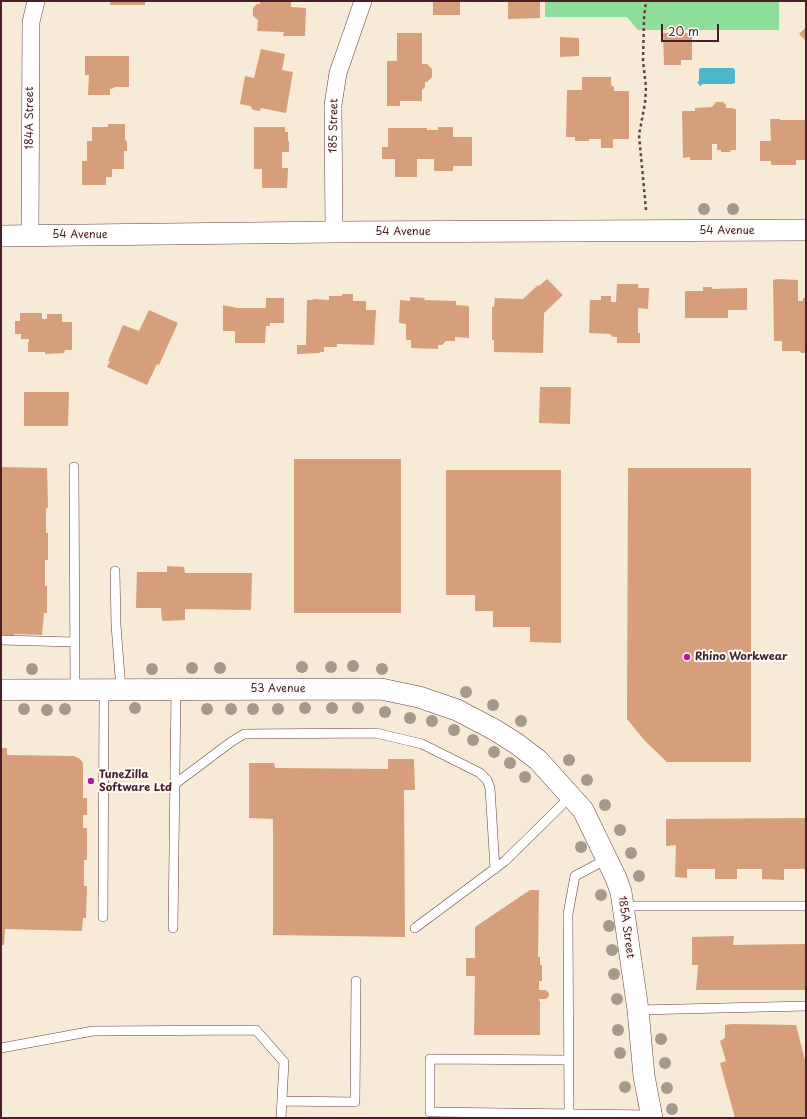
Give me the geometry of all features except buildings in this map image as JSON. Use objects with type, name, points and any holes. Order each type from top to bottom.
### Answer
[{"type":"street","name":"184A Street","points":[[30,235],[31,22],[36,1]]},
{"type":"street","name":"185 Street","points":[[334,232],[333,105],[338,73],[363,1]]},
{"type":"street","name":"54 Avenue","points":[[1,236],[334,232],[806,230]]},
{"type":"street","name":"53 Avenue","points":[[1,690],[382,689],[419,697],[457,710],[496,730],[538,760]]},
{"type":"street","name":"185A Street","points":[[538,760],[583,810],[621,892],[638,1010],[644,1076],[651,1117]]},
{"type":"lane","points":[[74,467],[75,690]]},
{"type":"lane","points":[[103,917],[116,625],[115,571]]},
{"type":"lane","points":[[1,640],[74,642]]},
{"type":"lane","points":[[173,928],[176,690]]},
{"type":"lane","points":[[175,784],[244,734],[376,733],[422,744],[480,773],[488,780],[490,788],[495,869]]},
{"type":"lane","points":[[415,928],[505,861],[571,796]]},
{"type":"lane","points":[[569,1114],[568,914],[574,876],[607,859]]},
{"type":"lane","points":[[623,906],[806,906]]},
{"type":"lane","points":[[282,1101],[355,1102],[356,981]]},
{"type":"lane","points":[[638,1010],[806,1006]]},
{"type":"lane","points":[[1,1048],[93,1031],[256,1030],[284,1062],[281,1118]]},
{"type":"lane","points":[[569,1060],[430,1059],[430,1112],[651,1117]]},
{"type":"path","points":[[646,1],[643,61],[646,87],[645,103],[639,135],[646,210]]},
{"type":"green space","points":[[545,1],[779,1],[779,30],[638,30],[627,17],[545,17]]},
{"type":"water","points":[[733,68],[735,70],[735,83],[703,84],[700,86],[697,82],[699,81],[699,69]]},
{"type":"place","name":"Rhino Workwear","points":[[687,657]]},
{"type":"place","name":"TuneZilla Software Ltd","points":[[91,781]]}]
